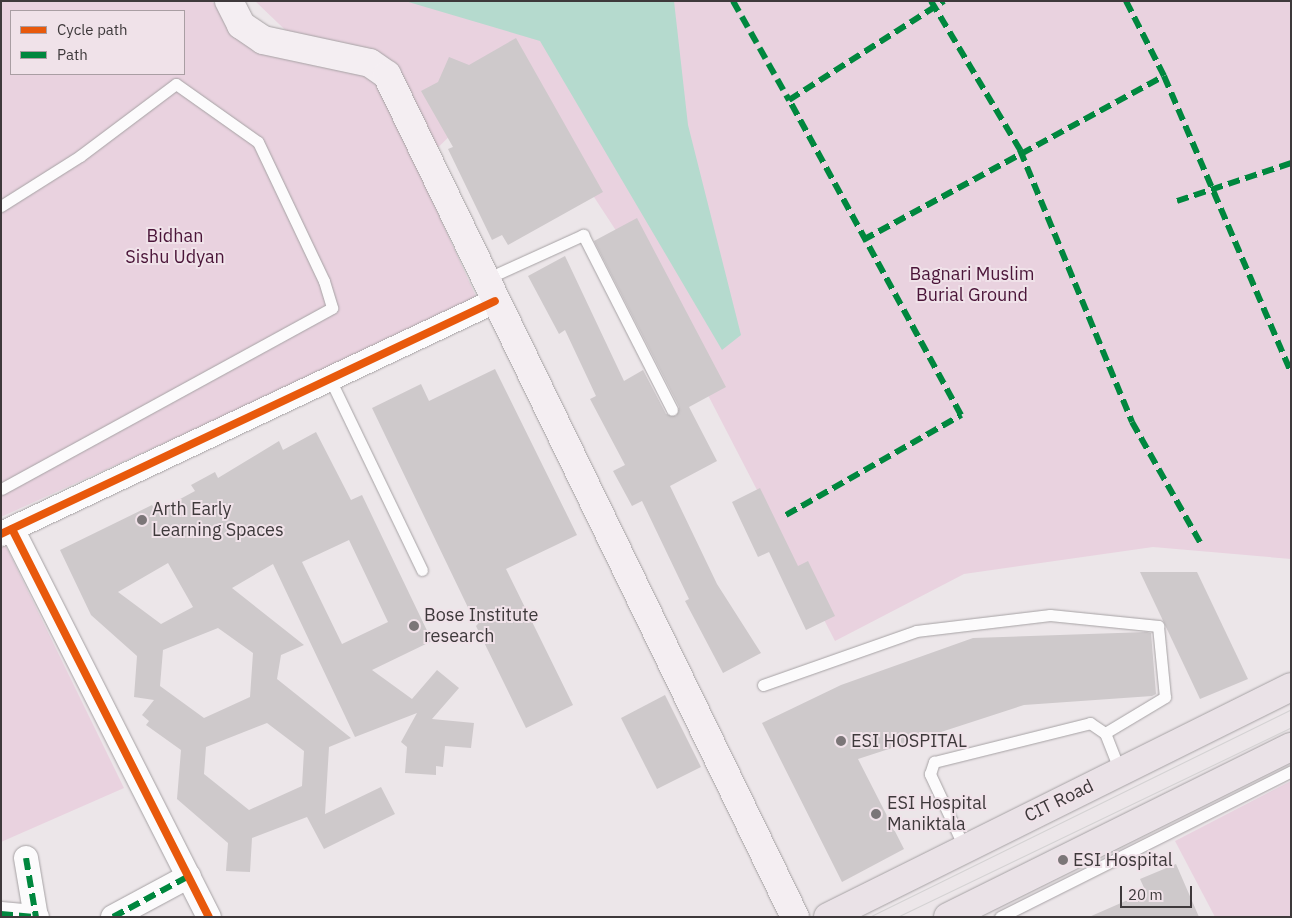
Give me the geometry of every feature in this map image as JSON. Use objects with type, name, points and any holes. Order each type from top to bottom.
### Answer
[{"type":"main road","points":[[229,1],[241,24],[263,40],[370,63],[387,74],[794,917]]},
{"type":"main road","name":"CIT Road","points":[[828,917],[964,847],[1291,687]]},
{"type":"main road","points":[[948,917],[1291,747]]},
{"type":"street","points":[[209,917],[7,531],[330,379],[490,290]]},
{"type":"street","points":[[1,914],[36,917],[26,858]]},
{"type":"street","points":[[113,917],[188,876]]},
{"type":"lane","points":[[1,206],[80,156],[176,84],[258,142],[324,281],[332,308],[1,489]]},
{"type":"lane","points":[[490,290],[583,235],[672,410]]},
{"type":"lane","points":[[330,379],[422,570]]},
{"type":"lane","points":[[763,685],[916,631],[1050,615],[1158,626],[1165,697],[1105,733]]},
{"type":"lane","points":[[964,847],[930,774],[934,762],[1090,724],[1105,733],[1120,771]]},
{"type":"lane","points":[[1000,917],[1291,772]]},
{"type":"green space","name":"Bagnari Muslim Burial Ground","points":[[1,1],[210,1],[302,46],[255,1],[1291,1],[1291,559],[1153,547],[964,574],[835,641],[649,281],[577,171],[457,129],[426,159],[404,139],[478,301],[1,517]]},
{"type":"green space","points":[[5,544],[124,788],[1,842],[1,546]]},
{"type":"green space","points":[[1291,781],[1291,917],[1215,917],[1175,841]]},
{"type":"shaded area","points":[[405,1],[674,1],[688,125],[741,335],[722,350],[540,41]]},
{"type":"building","points":[[516,38],[603,192],[508,245],[502,235],[492,240],[448,149],[453,147],[421,91],[438,82],[449,57],[469,65]]},
{"type":"building","points":[[637,218],[726,387],[689,407],[717,461],[670,486],[717,584],[761,653],[723,673],[685,601],[689,599],[642,501],[632,506],[613,471],[625,465],[590,399],[596,396],[565,330],[559,334],[528,276],[565,256],[624,381],[643,370],[666,414],[676,416],[679,407],[594,241]]},
{"type":"building","points":[[495,369],[577,535],[506,569],[573,705],[526,728],[476,626],[487,614],[474,620],[372,408],[421,384],[429,401]]},
{"type":"building","points":[[316,432],[351,500],[362,495],[432,641],[372,670],[412,699],[437,670],[459,688],[432,719],[474,723],[471,748],[445,746],[443,767],[436,766],[436,775],[405,773],[407,747],[401,742],[417,713],[355,737],[273,564],[232,588],[304,645],[281,655],[277,679],[351,738],[329,747],[325,814],[381,787],[395,814],[324,849],[307,817],[252,838],[250,872],[226,871],[228,843],[177,799],[181,750],[146,725],[149,721],[142,715],[154,700],[134,697],[137,656],[91,615],[60,550],[152,505],[156,512],[195,491],[191,485],[215,472],[218,478],[279,441],[283,450]],"holes":[[[349,540],[388,622],[342,644],[302,562]],[[168,563],[193,607],[161,624],[118,592]],[[218,628],[253,653],[250,697],[204,718],[160,686],[163,650]],[[267,723],[304,751],[302,786],[249,810],[204,774],[206,747]]]},
{"type":"building","points":[[760,488],[798,566],[808,561],[835,616],[806,630],[769,552],[758,557],[732,502]]},
{"type":"building","points":[[1140,572],[1197,572],[1248,679],[1200,699]]},
{"type":"building","name":"ESI HOSPITAL","points":[[1151,633],[1156,694],[1152,696],[1024,705],[858,759],[904,849],[842,882],[762,723],[841,685],[973,638]]},
{"type":"building","points":[[665,695],[701,767],[657,789],[621,718]]},
{"type":"building","points":[[1176,864],[1199,917],[1089,917],[1146,892],[1140,879]]},
{"type":"tram line","points":[[869,917],[1291,709]]},
{"type":"tram line","points":[[897,917],[1291,727]]},
{"type":"marked path","points":[[733,1],[789,100]]},
{"type":"marked path","points":[[931,1],[1020,150],[1132,422],[1200,542]]},
{"type":"marked path","points":[[786,515],[961,415],[789,100],[944,1]]},
{"type":"marked path","points":[[1126,1],[1164,76]]},
{"type":"marked path","points":[[863,240],[1164,76],[1291,373]]},
{"type":"marked path","points":[[1177,201],[1291,163]]},
{"type":"marked path","points":[[26,858],[36,917]]},
{"type":"marked path","points":[[113,917],[189,876]]},
{"type":"marked path","points":[[1,914],[37,917]]},
{"type":"cycle path","points":[[1,534],[495,301]]},
{"type":"cycle path","points":[[12,529],[209,917]]},
{"type":"place","name":"Arth Early Learning Spaces","points":[[142,520]]},
{"type":"place","name":"Bose Institute research","points":[[414,626]]},
{"type":"place","name":"ESI HOSPITAL","points":[[841,741]]},
{"type":"place","name":"ESI Hospital Maniktala","points":[[876,814]]},
{"type":"place","name":"ESI Hospital","points":[[1063,860]]},
{"type":"park label","name":"Bidhan Sishu Udyan","points":[[175,247]]}]
